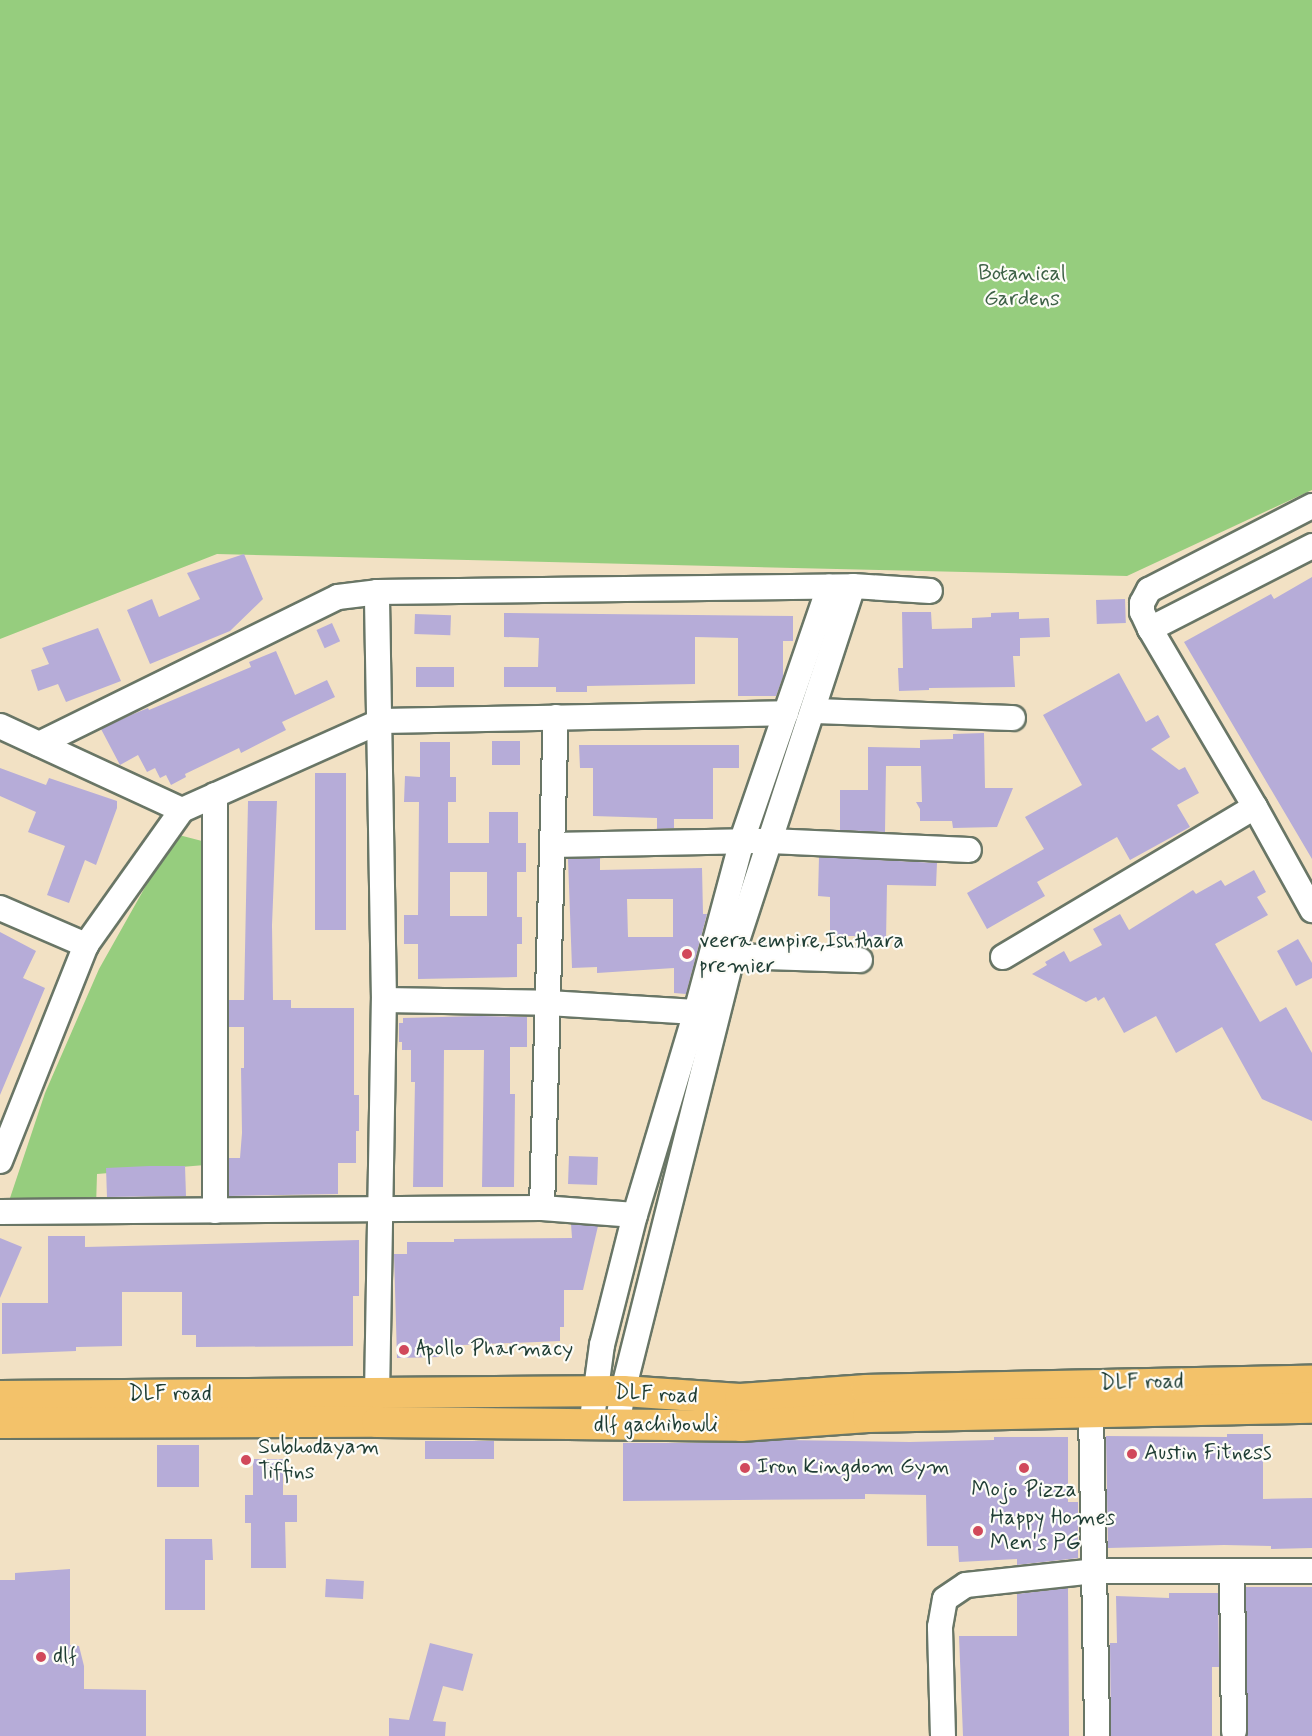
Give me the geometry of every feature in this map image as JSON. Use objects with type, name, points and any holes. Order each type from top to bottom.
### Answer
[{"type":"main road","name":"DLF road","points":[[0,1396],[609,1392],[740,1399],[867,1390],[1312,1381]]},
{"type":"main road","name":"dlf gachibowli","points":[[0,1423],[377,1422],[741,1426],[868,1417],[1312,1408]]},
{"type":"street","points":[[1310,510],[1149,590],[1143,598],[1142,612],[1312,910]]},
{"type":"street","points":[[1150,629],[1312,546]]},
{"type":"street","points":[[609,1392],[602,1345],[634,1215],[696,1012],[741,840],[829,586]]},
{"type":"street","points":[[39,744],[338,597],[377,592],[829,586],[930,591]]},
{"type":"street","points":[[604,1426],[609,1392],[732,956],[853,586]]},
{"type":"street","points":[[377,592],[384,1000],[377,1395]]},
{"type":"street","points":[[813,711],[1013,718]]},
{"type":"street","points":[[0,1161],[86,945],[183,810],[381,721],[786,713]]},
{"type":"street","points":[[542,1208],[556,717]]},
{"type":"street","points":[[0,726],[183,810]]},
{"type":"street","points":[[215,795],[215,1211]]},
{"type":"street","points":[[1003,957],[1255,807]]},
{"type":"street","points":[[552,845],[741,840],[969,850]]},
{"type":"street","points":[[0,908],[86,945]]},
{"type":"street","points":[[732,956],[860,960]]},
{"type":"street","points":[[384,1000],[548,1003],[696,1012]]},
{"type":"street","points":[[0,1212],[542,1208],[634,1215]]},
{"type":"street","points":[[1090,1412],[1097,1736]]},
{"type":"street","points":[[943,1736],[940,1627],[945,1599],[966,1585],[1094,1571],[1312,1571]]},
{"type":"street","points":[[1232,1571],[1234,1731]]},
{"type":"green space","name":"Botanical Gardens","points":[[0,0],[1312,0],[1312,490],[1127,576],[217,554],[0,639]]},
{"type":"green space","points":[[175,834],[202,841],[205,1165],[97,1174],[96,1207],[8,1204],[45,1093],[99,969]]},
{"type":"building","points":[[244,554],[263,599],[230,631],[150,664],[127,610],[152,599],[159,617],[200,599],[187,573]]},
{"type":"building","points":[[1312,577],[1312,859],[1184,642],[1271,594],[1274,599]]},
{"type":"building","points":[[1125,599],[1126,623],[1097,624],[1096,600]]},
{"type":"building","points":[[902,612],[931,612],[932,629],[972,628],[972,618],[991,617],[991,613],[1019,612],[1019,619],[1049,618],[1050,637],[1020,638],[1020,656],[1013,656],[1015,687],[929,688],[929,690],[899,691],[898,668],[903,668]]},
{"type":"building","points":[[504,613],[793,616],[793,641],[783,641],[783,677],[776,696],[738,696],[738,638],[695,637],[695,684],[587,686],[587,692],[556,692],[556,687],[504,687],[504,667],[538,667],[539,638],[504,637]]},
{"type":"building","points":[[415,614],[451,615],[450,635],[414,634]]},
{"type":"building","points":[[332,623],[340,641],[325,648],[316,630]]},
{"type":"building","points":[[98,628],[121,681],[66,702],[58,684],[38,691],[31,670],[49,664],[42,648]]},
{"type":"building","points":[[276,651],[295,695],[327,680],[335,697],[282,722],[286,730],[241,753],[239,748],[185,774],[186,777],[171,785],[166,775],[160,778],[155,768],[147,772],[138,755],[120,765],[101,729],[251,667],[249,662]]},
{"type":"building","points":[[416,667],[454,667],[454,687],[416,687]]},
{"type":"building","points":[[1119,673],[1146,722],[1158,715],[1170,737],[1151,749],[1179,770],[1185,767],[1199,793],[1177,805],[1190,827],[1130,860],[1117,837],[1037,882],[1045,896],[987,929],[967,893],[1044,849],[1025,817],[1082,785],[1043,715]]},
{"type":"building","points":[[984,733],[985,788],[1013,788],[997,827],[953,828],[952,821],[920,821],[920,809],[916,802],[922,802],[921,766],[886,766],[885,832],[840,830],[840,790],[868,790],[868,747],[920,748],[920,740],[953,739],[953,734]]},
{"type":"building","points":[[492,741],[520,741],[520,765],[492,765]]},
{"type":"building","points":[[420,742],[450,742],[450,777],[456,777],[456,802],[448,802],[448,843],[489,843],[489,812],[518,812],[518,843],[526,843],[526,872],[517,872],[517,917],[522,917],[522,944],[517,944],[517,977],[418,979],[418,944],[404,944],[404,915],[418,915],[419,802],[404,802],[405,776],[420,777]],"holes":[[[450,872],[487,872],[487,916],[450,916]]]},
{"type":"building","points":[[579,745],[739,745],[739,768],[713,768],[713,819],[674,819],[674,828],[657,829],[657,818],[593,816],[593,768],[580,768]]},
{"type":"building","points":[[0,768],[46,785],[49,778],[117,801],[117,808],[96,865],[85,860],[69,903],[47,895],[65,846],[28,832],[36,812],[0,796]]},
{"type":"building","points":[[315,773],[346,773],[346,930],[315,930]]},
{"type":"building","points":[[248,801],[277,801],[272,925],[273,1000],[291,1000],[291,1008],[354,1008],[354,1095],[359,1095],[359,1131],[356,1131],[356,1163],[338,1163],[338,1194],[229,1196],[229,1158],[240,1158],[242,1133],[241,1068],[244,1068],[244,1027],[229,1027],[229,1000],[244,1000]]},
{"type":"building","points":[[819,857],[937,863],[936,886],[887,885],[886,941],[854,941],[855,936],[830,936],[830,897],[818,896]]},
{"type":"building","points":[[600,858],[600,870],[702,868],[703,914],[707,914],[686,994],[674,993],[674,968],[597,973],[597,967],[572,968],[568,859]],"holes":[[[627,899],[673,899],[673,937],[628,937]]]},
{"type":"building","points":[[1254,870],[1266,892],[1257,897],[1268,915],[1215,944],[1260,1022],[1286,1007],[1312,1053],[1312,1121],[1262,1099],[1222,1027],[1176,1053],[1156,1016],[1124,1033],[1104,997],[1098,1001],[1096,997],[1086,1002],[1032,974],[1047,965],[1045,962],[1064,951],[1070,962],[1102,945],[1093,929],[1120,914],[1129,930],[1193,890],[1196,894],[1221,880],[1225,886]]},
{"type":"building","points":[[0,932],[36,951],[23,978],[45,988],[0,1095]]},
{"type":"building","points":[[1298,939],[1312,963],[1312,978],[1296,986],[1277,951]]},
{"type":"building","points":[[527,1017],[527,1047],[510,1047],[510,1094],[515,1094],[514,1187],[482,1187],[484,1050],[444,1050],[443,1187],[413,1187],[415,1082],[411,1082],[411,1050],[402,1050],[402,1042],[399,1042],[399,1023],[403,1023],[403,1018]]},
{"type":"building","points":[[569,1156],[598,1157],[597,1185],[568,1184]]},
{"type":"building","points":[[185,1166],[186,1196],[107,1197],[106,1168]]},
{"type":"building","points":[[571,1224],[598,1226],[583,1290],[564,1290],[564,1327],[560,1327],[560,1341],[439,1346],[439,1357],[397,1358],[394,1254],[407,1254],[407,1242],[454,1242],[454,1239],[572,1238]]},
{"type":"building","points":[[48,1236],[85,1236],[85,1247],[359,1240],[359,1296],[353,1296],[353,1346],[196,1347],[196,1335],[182,1335],[182,1292],[122,1292],[122,1346],[76,1347],[76,1351],[2,1354],[2,1303],[48,1303]]},
{"type":"building","points":[[0,1238],[22,1247],[0,1298]]},
{"type":"building","points":[[1227,1434],[1263,1434],[1263,1499],[1312,1498],[1312,1548],[1271,1549],[1271,1546],[1224,1545],[1108,1548],[1106,1436],[1227,1437]]},
{"type":"building","points":[[994,1437],[1068,1437],[1068,1502],[1078,1502],[1078,1558],[1017,1565],[1017,1559],[959,1562],[958,1546],[927,1546],[926,1495],[865,1494],[865,1499],[623,1501],[623,1443],[741,1443],[785,1440],[910,1442],[994,1440]]},
{"type":"building","points":[[425,1441],[494,1441],[494,1459],[425,1459]]},
{"type":"building","points":[[157,1445],[199,1445],[199,1487],[157,1487]]},
{"type":"building","points":[[253,1459],[283,1459],[283,1495],[297,1495],[297,1522],[285,1522],[286,1568],[251,1568],[251,1523],[245,1523],[245,1495],[253,1495]]},
{"type":"building","points":[[165,1539],[212,1539],[213,1560],[205,1560],[205,1610],[165,1610]]},
{"type":"building","name":"dlf","points":[[70,1569],[70,1645],[79,1646],[84,1666],[84,1689],[146,1690],[146,1736],[0,1736],[0,1580],[15,1580],[15,1573]]},
{"type":"building","points":[[326,1579],[364,1581],[363,1599],[325,1597]]},
{"type":"building","points":[[1246,1587],[1312,1587],[1312,1736],[1246,1736]]},
{"type":"building","points":[[1068,1588],[1069,1736],[963,1736],[959,1636],[1017,1636],[1017,1594]]},
{"type":"building","points":[[1169,1593],[1218,1593],[1219,1667],[1212,1667],[1212,1736],[1111,1736],[1110,1643],[1117,1643],[1116,1596],[1169,1598]]},
{"type":"building","points":[[430,1643],[473,1654],[463,1691],[443,1686],[433,1721],[446,1722],[445,1736],[389,1736],[389,1718],[409,1720]]},
{"type":"place","name":"veera empire,Ishthara premier","points":[[687,954]]},
{"type":"place","name":"Apollo Pharmacy","points":[[404,1350]]},
{"type":"place","name":"Austin Fitness","points":[[1132,1454]]},
{"type":"place","name":"Subhodayam Tiffins","points":[[246,1460]]},
{"type":"place","name":"Iron Kingdom Gym","points":[[745,1468]]},
{"type":"place","name":"Mojo Pizza","points":[[1024,1468]]},
{"type":"place","name":"Happy Homes Men's PG","points":[[978,1531]]},
{"type":"place","name":"dlf","points":[[41,1657]]}]
